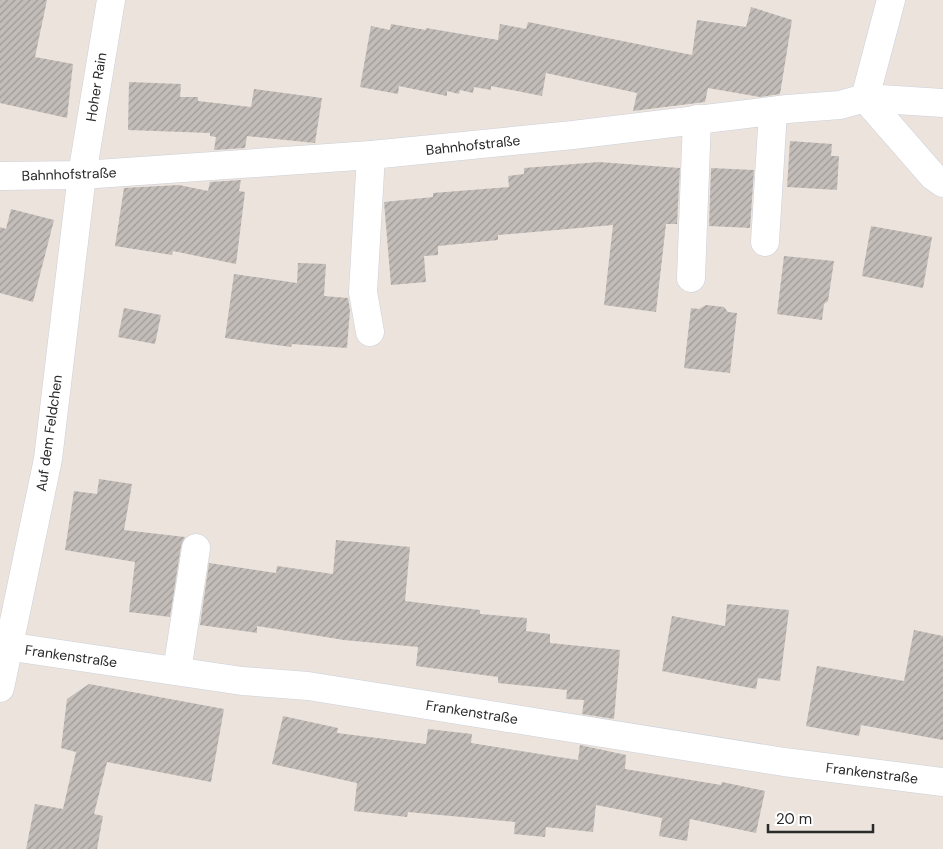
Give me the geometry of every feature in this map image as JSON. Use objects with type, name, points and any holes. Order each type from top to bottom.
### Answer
[{"type":"street","name":"Hoher Rain","points":[[82,175],[111,0]]},
{"type":"street","points":[[891,0],[865,98],[933,176],[943,183]]},
{"type":"street","name":"Bahnhofstraße","points":[[0,176],[82,175],[371,155],[840,105],[865,98],[943,103]]},
{"type":"street","points":[[765,242],[773,111]]},
{"type":"street","points":[[692,278],[697,119]]},
{"type":"street","points":[[370,332],[363,292],[371,155]]},
{"type":"street","name":"Auf dem Feldchen","points":[[0,688],[4,646],[48,459],[82,175]]},
{"type":"street","points":[[177,671],[196,548]]},
{"type":"street","name":"Frankenstraße","points":[[4,646],[242,681],[308,686],[784,762],[943,782]]},
{"type":"building","points":[[0,0],[47,0],[35,57],[73,64],[67,118],[0,103]]},
{"type":"building","points":[[751,7],[792,20],[780,94],[760,97],[708,88],[705,102],[633,111],[637,93],[546,73],[542,96],[491,86],[491,90],[474,87],[473,93],[460,90],[459,94],[447,91],[447,96],[399,86],[398,94],[360,87],[371,26],[390,30],[391,24],[498,40],[500,24],[526,29],[528,22],[692,55],[697,20],[746,27]]},
{"type":"building","points":[[129,82],[181,84],[180,97],[198,97],[198,101],[251,107],[254,89],[322,98],[315,143],[247,136],[245,148],[214,150],[216,137],[210,136],[210,133],[128,130]]},
{"type":"building","points":[[790,141],[832,144],[831,156],[839,156],[837,190],[787,187]]},
{"type":"building","points":[[599,162],[680,168],[677,224],[666,224],[656,312],[604,305],[613,225],[498,235],[498,240],[438,246],[438,255],[424,256],[426,282],[391,285],[384,202],[433,197],[433,193],[509,187],[508,176],[524,174],[524,168]]},
{"type":"building","points":[[711,168],[754,170],[750,228],[709,226]]},
{"type":"building","points":[[241,180],[239,191],[245,192],[236,264],[173,251],[172,255],[115,246],[124,188],[179,185],[208,191],[210,182]]},
{"type":"building","points":[[11,209],[54,220],[33,302],[0,293],[0,227],[6,229]]},
{"type":"building","points":[[871,226],[932,237],[923,288],[862,276]]},
{"type":"building","points":[[784,256],[834,261],[828,301],[824,304],[822,320],[777,314]]},
{"type":"building","points":[[298,263],[326,264],[324,296],[348,298],[350,310],[347,348],[292,344],[291,347],[225,338],[234,274],[297,283]]},
{"type":"building","points":[[706,305],[724,307],[728,312],[737,313],[730,373],[684,368],[691,308],[699,309]]},
{"type":"building","points":[[124,308],[161,315],[155,344],[118,337]]},
{"type":"building","points":[[99,479],[132,484],[124,530],[185,537],[181,546],[170,617],[129,612],[135,562],[65,550],[74,491],[97,494]]},
{"type":"building","points":[[336,540],[410,547],[405,601],[480,610],[480,614],[527,618],[526,631],[550,634],[550,643],[620,650],[614,719],[582,714],[584,700],[566,699],[567,690],[498,683],[498,677],[416,666],[418,647],[344,640],[257,626],[257,633],[200,625],[209,563],[276,573],[277,566],[333,574]]},
{"type":"building","points":[[727,604],[789,610],[780,681],[758,678],[756,689],[662,671],[672,616],[725,626]]},
{"type":"building","points":[[914,630],[943,636],[943,740],[861,725],[859,736],[806,726],[817,666],[904,681]]},
{"type":"building","points":[[89,684],[224,709],[211,782],[107,762],[94,814],[103,816],[97,849],[26,849],[35,804],[63,809],[76,752],[61,748],[67,699]]},
{"type":"building","points":[[283,716],[338,728],[337,733],[426,744],[428,729],[472,734],[471,743],[578,760],[580,745],[626,755],[625,769],[721,785],[722,782],[765,791],[756,833],[690,819],[687,841],[659,836],[662,818],[596,805],[593,832],[546,827],[545,837],[514,834],[515,822],[408,812],[407,817],[354,811],[357,783],[272,764]]}]
